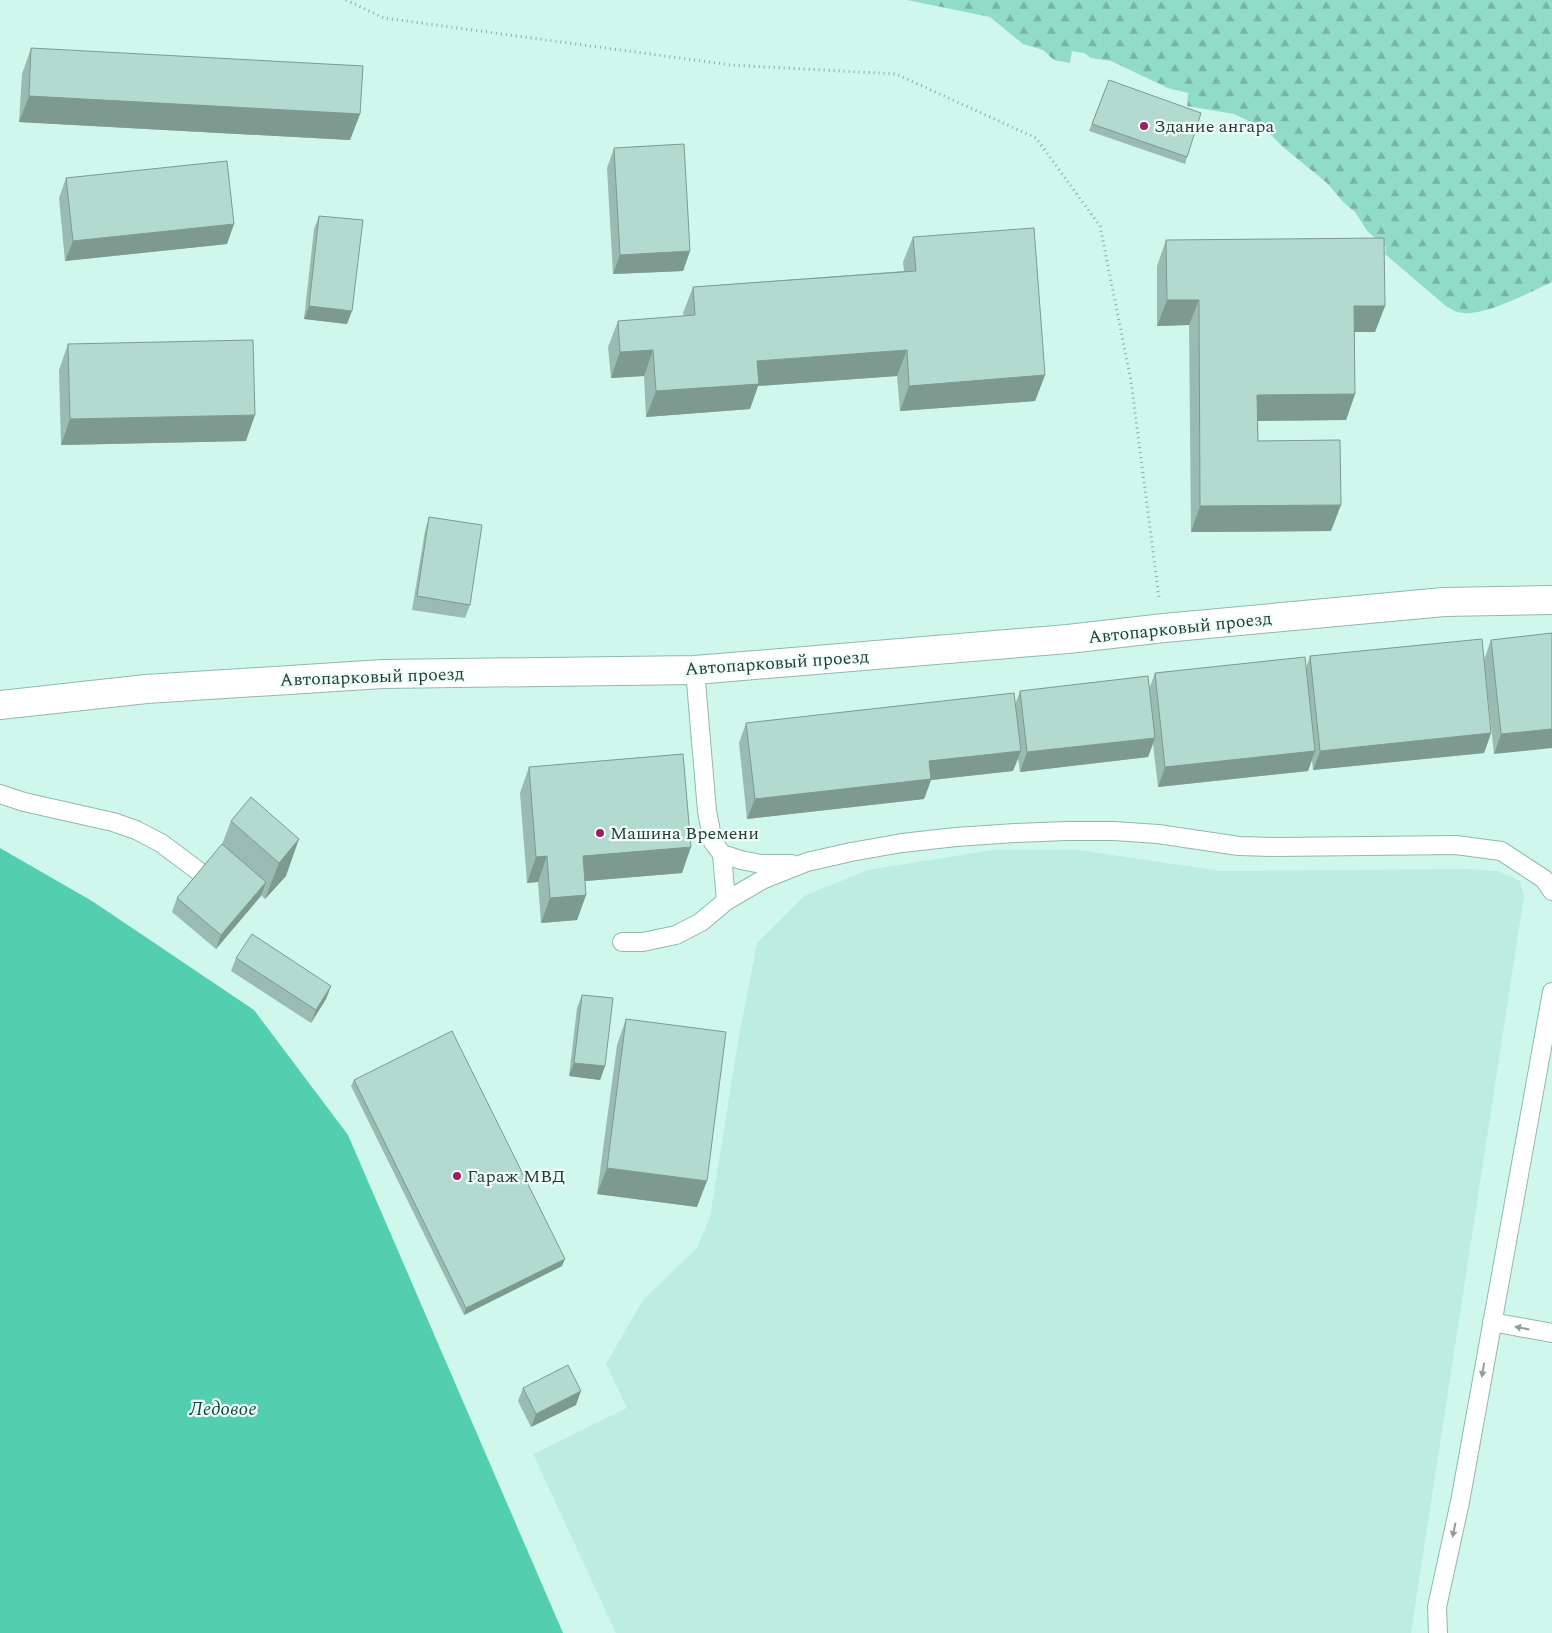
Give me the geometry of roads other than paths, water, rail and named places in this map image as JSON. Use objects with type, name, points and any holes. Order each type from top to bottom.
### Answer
[{"type":"street","name":"Автопарковый проезд","points":[[0,705],[146,689],[383,674],[696,670],[1068,640],[1164,628],[1444,602],[1552,600]]},
{"type":"lane","points":[[696,670],[707,811],[714,842],[722,854],[726,901]]},
{"type":"lane","points":[[0,794],[24,802],[114,822],[136,830],[161,843],[201,873]]},
{"type":"lane","points":[[622,942],[643,942],[676,935],[701,922],[726,901],[762,880],[807,862],[851,852],[956,837],[1066,831],[1114,831],[1158,834],[1239,846],[1456,845],[1501,851],[1544,879],[1552,891]]},
{"type":"lane","points":[[722,854],[761,864],[807,862]]},
{"type":"lane","points":[[1438,1633],[1437,1607],[1460,1502],[1551,990]]},
{"type":"lane","points":[[1492,1322],[1552,1333]]},
{"type":"water","name":"Ледовое","points":[[0,848],[92,901],[254,1010],[348,1135],[563,1633],[0,1633]]},
{"type":"place","name":"Здание ангара","points":[[1144,126]]},
{"type":"place","name":"Машина Времени","points":[[600,833]]},
{"type":"place","name":"Гараж МВД","points":[[457,1176]]}]
